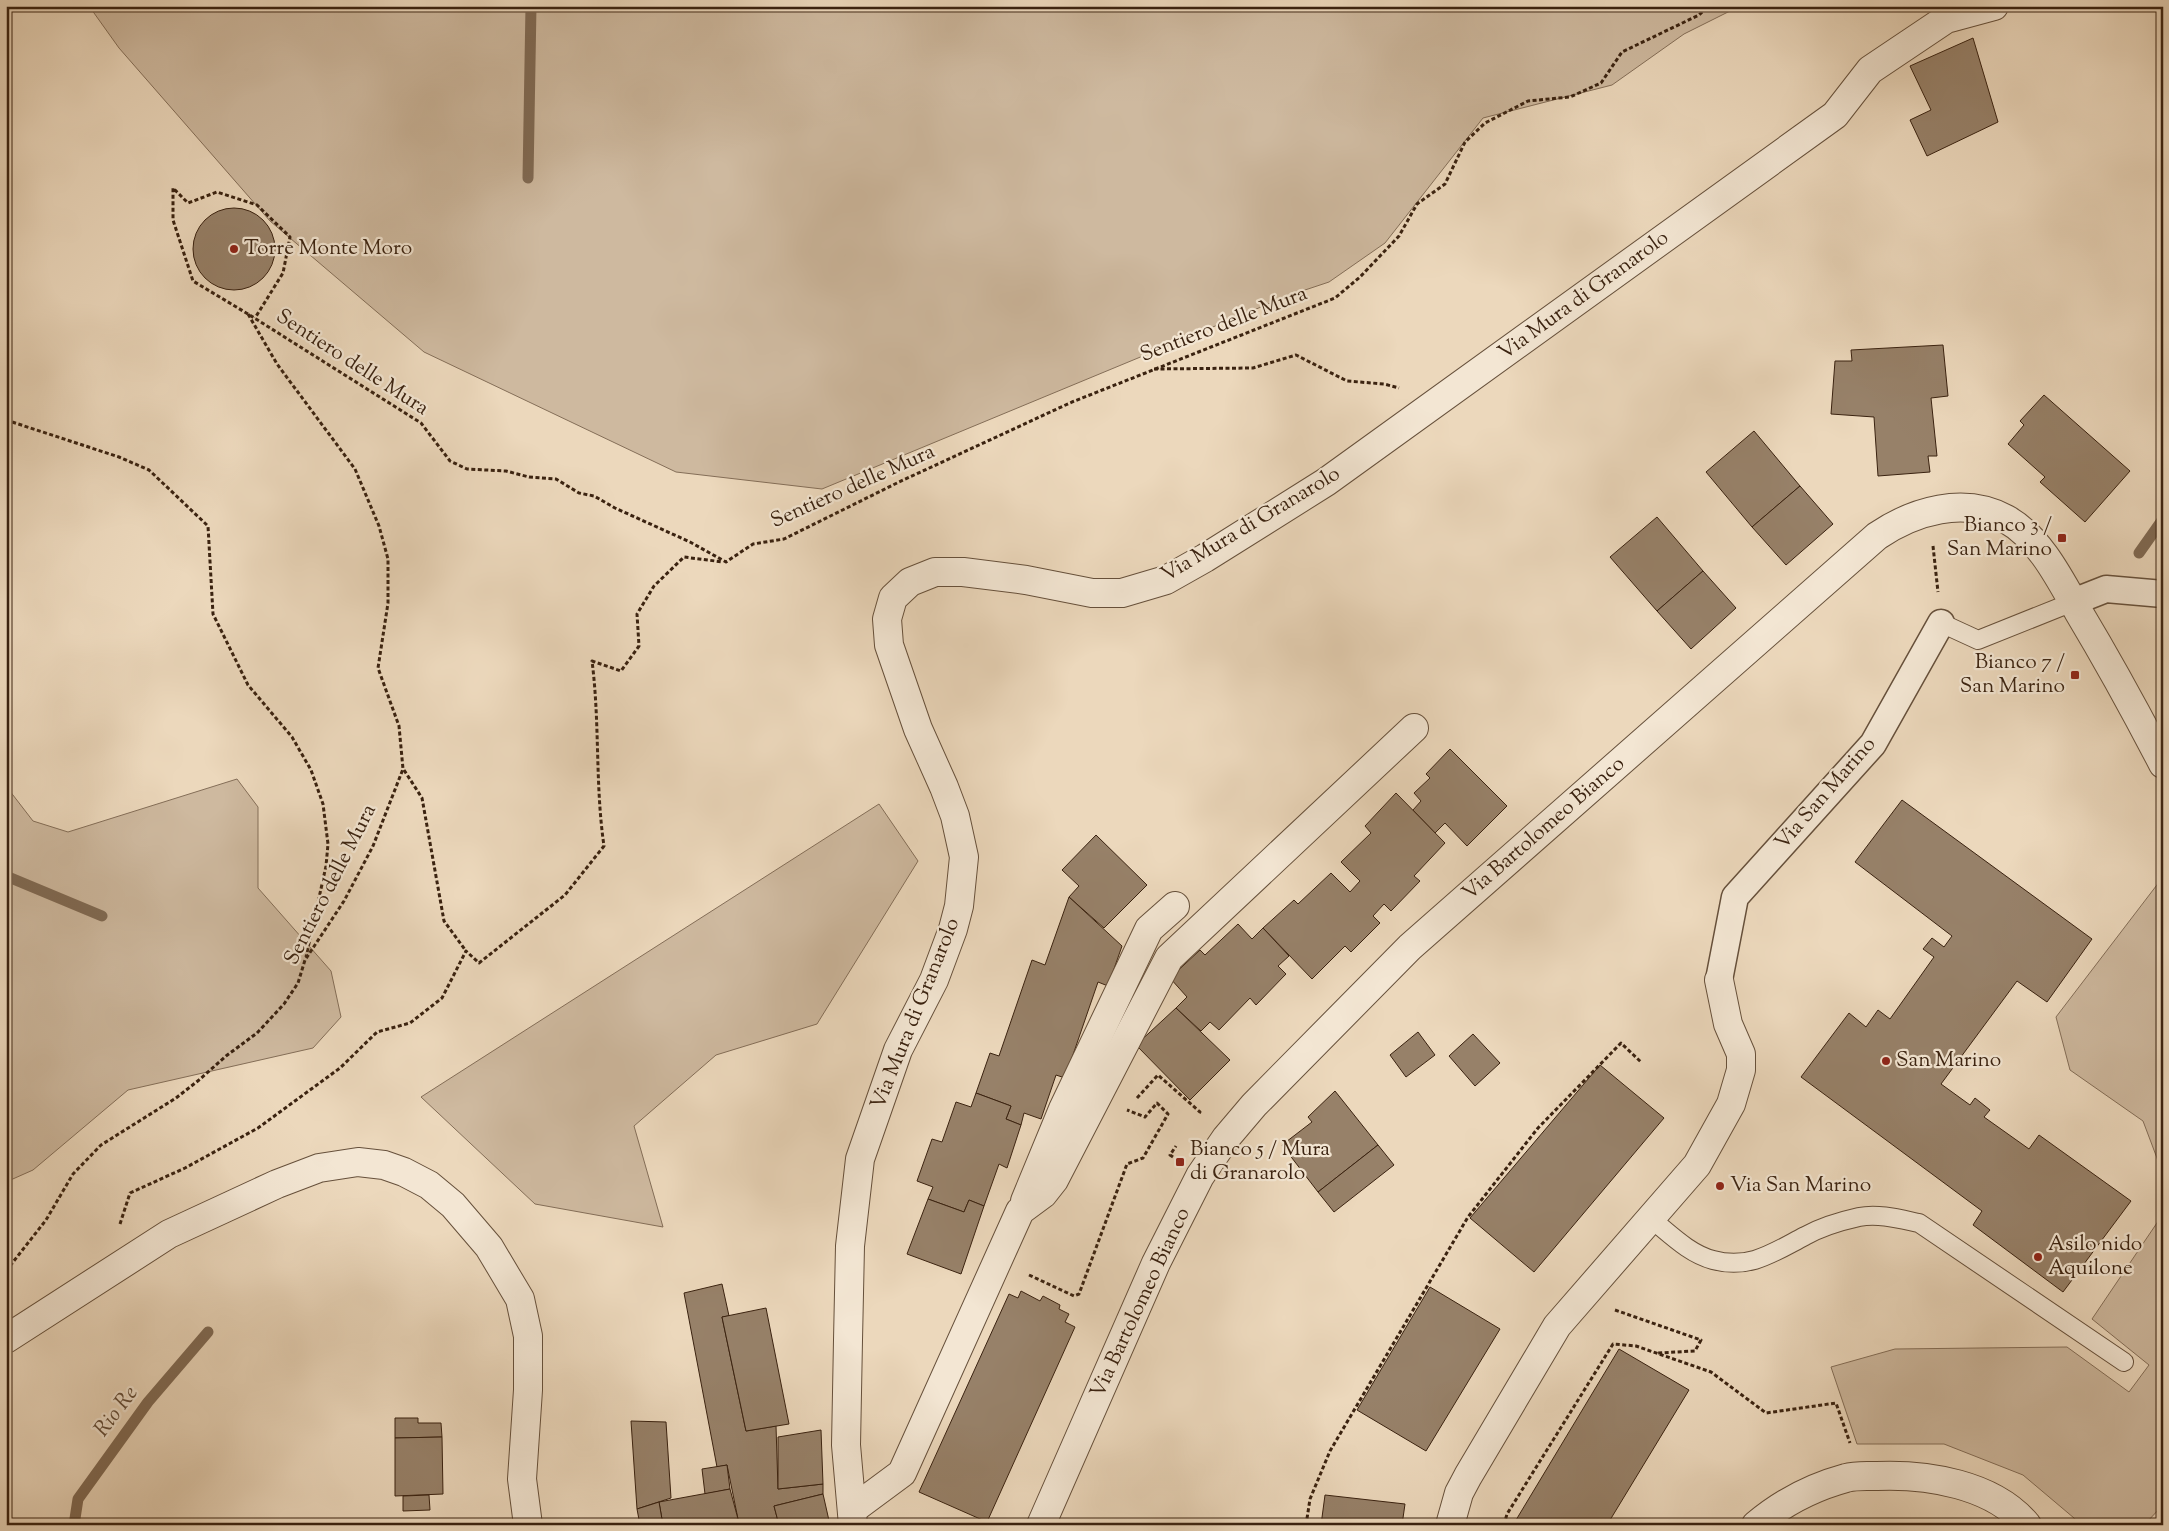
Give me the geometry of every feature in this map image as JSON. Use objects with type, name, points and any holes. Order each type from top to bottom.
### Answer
[{"type":"street","name":"Via Mura di Granarolo","points":[[853,1517],[846,1445],[848,1340],[850,1246],[860,1159],[898,1050],[934,980],[953,929],[959,906],[964,857],[955,816],[918,728],[889,645],[887,619],[893,598],[910,582],[935,572],[981,574],[1092,593],[1122,593],[1166,580],[1206,558],[1326,482],[1835,115],[1870,70],[1946,19],[1994,6]]},
{"type":"street","name":"Via Bartolomeo Bianco","points":[[1041,1525],[1156,1263],[1200,1176],[1226,1138],[1254,1105],[1410,947],[1877,536],[1908,518],[1930,511],[1956,508],[1978,509],[2007,519],[2019,528],[2041,552],[2073,602],[2111,667],[2163,764]]},
{"type":"street","points":[[2073,602],[2106,589],[2163,594]]},
{"type":"street","name":"Via San Marino","points":[[1450,1525],[1459,1493],[1468,1476],[1557,1326],[1584,1292],[1697,1165],[1731,1104],[1737,1084],[1742,1054],[1728,1024],[1719,980],[1735,897],[1873,744],[1941,623]]},
{"type":"street","name":"Via Mura di Granarolo","points":[[1020,1211],[1043,1194],[1054,1180],[1169,958],[1414,728]]},
{"type":"street","name":"Via Mura di Granarolo","points":[[853,1517],[902,1473],[1020,1211],[1063,1109],[1149,929],[1174,906]]},
{"type":"street","points":[[6,1339],[169,1234],[277,1184],[319,1168],[358,1162],[384,1165],[429,1185],[453,1205],[489,1247],[512,1282],[526,1317],[528,1362],[522,1479],[528,1525]]},
{"type":"street","points":[[1756,1525],[1794,1498],[1823,1485],[1849,1477],[1890,1475],[1925,1476],[1954,1482],[1985,1494],[2019,1515],[2027,1525]]},
{"type":"lane","points":[[1941,623],[1978,640],[2073,602]]},
{"type":"lane","points":[[1650,1218],[1686,1248],[1712,1260],[1731,1263],[1755,1261],[1770,1256],[1807,1235],[1861,1216],[1890,1217],[1919,1223],[2124,1362]]},
{"type":"path","name":"Sentiero delle Mura","points":[[248,314],[421,423],[450,461],[467,469],[506,471],[529,477],[556,478],[579,493],[594,496],[615,508],[690,542],[726,562],[753,544],[784,540],[899,482],[1072,402],[1151,369],[1336,298],[1360,277],[1399,236],[1417,204],[1446,184],[1465,142],[1485,123],[1528,101],[1570,97],[1601,83],[1622,52],[1699,15],[1708,6]]},
{"type":"path","points":[[248,314],[192,281],[172,220],[173,188],[188,203],[217,192],[257,205],[290,238],[282,273],[255,318]]},
{"type":"path","name":"Sentiero delle Mura","points":[[6,1271],[46,1220],[73,1174],[101,1145],[176,1098],[257,1033],[284,1004],[298,983],[305,960],[344,901],[374,846],[404,769],[399,726],[378,668],[388,603],[388,559],[379,526],[355,469],[277,364],[248,314]]},
{"type":"path","points":[[1151,369],[1253,368],[1296,355],[1347,382],[1384,384]]},
{"type":"path","points":[[6,420],[110,454],[149,470],[208,526],[214,614],[248,685],[292,737],[311,770],[323,804],[328,844],[326,866],[305,960]]},
{"type":"path","points":[[1930,511],[1941,623]]},
{"type":"path","points":[[404,769],[422,798],[444,921],[466,951],[479,963],[565,895],[604,846],[599,814],[596,694],[592,661],[621,671],[639,646],[637,614],[654,586],[684,557],[726,562]]},
{"type":"path","points":[[103,1277],[130,1193],[185,1168],[258,1128],[340,1068],[377,1032],[410,1023],[442,998],[466,951]]},
{"type":"path","points":[[1306,1525],[1310,1499],[1330,1450],[1468,1217],[1538,1128],[1620,1043],[1642,1063]]},
{"type":"path","points":[[1104,1085],[1128,1100],[1135,1100],[1158,1075],[1200,1112],[1195,1119]]},
{"type":"path","points":[[1020,1271],[1074,1296],[1079,1294],[1127,1164],[1143,1158],[1168,1114],[1157,1103],[1144,1118],[1123,1108]]},
{"type":"path","points":[[1180,1140],[1170,1155],[1200,1176]]},
{"type":"path","points":[[1584,1292],[1605,1306],[1701,1340],[1695,1351],[1656,1353]]},
{"type":"path","points":[[1504,1525],[1507,1514],[1613,1344],[1636,1346],[1711,1372],[1766,1413],[1836,1403],[1852,1449]]},
{"type":"shaded area","points":[[89,6],[1740,6],[1684,34],[1612,85],[1483,118],[1385,243],[1329,282],[1290,295],[822,489],[676,472],[424,352],[270,221],[119,48]]},
{"type":"shaded area","points":[[237,779],[258,807],[258,888],[331,971],[341,1017],[313,1048],[128,1090],[33,1170],[6,1182],[6,786],[33,821],[68,832]]},
{"type":"shaded area","points":[[879,804],[918,861],[817,1024],[716,1055],[634,1126],[663,1227],[535,1204],[421,1097]]},
{"type":"shaded area","points":[[2163,877],[2163,1174],[2143,1121],[2070,1070],[2056,1017]]},
{"type":"shaded area","points":[[2163,1214],[2163,1416],[2158,1443],[2164,1466],[2163,1505],[2144,1525],[2078,1525],[2074,1518],[2023,1475],[1944,1444],[1857,1444],[1831,1367],[1895,1349],[2067,1347],[2129,1392],[2149,1365],[2092,1319]]},
{"type":"building","points":[[1973,38],[1998,122],[1927,156],[1910,120],[1931,110],[1910,66]]},
{"type":"building","name":"Torre Monte Moro","points":[[234,208],[250,211],[263,220],[272,233],[275,249],[272,265],[263,278],[250,287],[234,290],[218,287],[205,278],[196,265],[193,249],[196,233],[205,220],[218,211]]},
{"type":"building","points":[[1943,345],[1948,396],[1931,398],[1937,456],[1928,456],[1930,472],[1878,476],[1874,417],[1831,414],[1835,361],[1852,361],[1851,350]]},
{"type":"building","points":[[2044,395],[2130,471],[2085,522],[2040,482],[2045,477],[2008,444],[2024,425],[2020,421]]},
{"type":"building","points":[[1754,431],[1800,486],[1752,527],[1706,472]]},
{"type":"building","points":[[1800,486],[1833,524],[1786,565],[1752,527]]},
{"type":"building","points":[[1657,517],[1703,571],[1657,611],[1610,557]]},
{"type":"building","points":[[1703,571],[1736,608],[1691,649],[1657,611]]},
{"type":"building","points":[[1450,749],[1507,806],[1467,846],[1445,823],[1435,833],[1413,810],[1421,801],[1414,793],[1430,778],[1426,774]]},
{"type":"building","points":[[1396,793],[1445,843],[1414,876],[1420,881],[1391,911],[1384,904],[1373,916],[1380,923],[1351,952],[1345,946],[1312,979],[1263,928],[1294,900],[1298,904],[1331,873],[1350,892],[1360,881],[1341,862],[1371,833],[1365,826]]},
{"type":"building","name":"San Marino","points":[[1902,800],[2092,939],[2047,1002],[2017,981],[1941,1084],[1970,1105],[1975,1098],[1990,1110],[1984,1117],[2029,1149],[2039,1135],[2131,1201],[2063,1292],[1973,1225],[1982,1211],[1801,1077],[1849,1013],[1866,1027],[1878,1010],[1890,1019],[1934,957],[1923,949],[1932,938],[1944,947],[1952,936],[1855,862]]},
{"type":"building","points":[[1096,835],[1147,885],[1104,928],[1069,897],[1079,886],[1062,870]]},
{"type":"building","points":[[1069,897],[1122,946],[1108,986],[1098,982],[1065,1078],[1056,1075],[1041,1119],[1024,1113],[1021,1125],[1006,1119],[1011,1106],[976,1093],[990,1053],[999,1056],[1032,960],[1045,965]]},
{"type":"building","points":[[1238,924],[1252,939],[1263,928],[1289,956],[1278,966],[1286,974],[1256,1005],[1250,998],[1219,1030],[1210,1022],[1201,1031],[1176,1008],[1187,997],[1170,978],[1200,950],[1205,955]]},
{"type":"building","points":[[1176,1008],[1230,1060],[1190,1100],[1136,1045]]},
{"type":"building","points":[[1418,1032],[1435,1055],[1406,1077],[1390,1055]]},
{"type":"building","points":[[1473,1034],[1500,1063],[1475,1086],[1449,1056]]},
{"type":"building","points":[[1600,1065],[1664,1118],[1534,1272],[1470,1218]]},
{"type":"building","points":[[1335,1091],[1378,1145],[1318,1192],[1282,1145],[1312,1122],[1308,1117]]},
{"type":"building","points":[[976,1093],[1011,1106],[1006,1119],[1021,1125],[1007,1168],[999,1164],[984,1206],[969,1200],[964,1212],[928,1199],[933,1187],[917,1181],[932,1139],[942,1142],[956,1102],[971,1107]]},
{"type":"building","points":[[1378,1145],[1394,1165],[1334,1212],[1318,1192]]},
{"type":"building","points":[[928,1199],[964,1212],[969,1200],[984,1206],[961,1274],[907,1254]]},
{"type":"building","points":[[722,1284],[729,1316],[722,1317],[746,1431],[776,1426],[778,1489],[823,1484],[823,1494],[774,1506],[779,1525],[720,1525],[719,1523],[738,1519],[727,1465],[717,1467],[684,1293]]},
{"type":"building","points":[[1430,1287],[1500,1329],[1426,1451],[1357,1410]]},
{"type":"building","points":[[1021,1291],[1040,1301],[1043,1296],[1060,1305],[1059,1309],[1069,1314],[1065,1322],[1075,1327],[987,1522],[919,1492],[1009,1294],[1018,1298]]},
{"type":"building","points":[[766,1308],[789,1424],[746,1431],[722,1317]]},
{"type":"building","points":[[1619,1349],[1689,1390],[1607,1525],[1524,1525],[1516,1520]]},
{"type":"building","points":[[395,1418],[418,1418],[418,1423],[441,1423],[442,1437],[395,1438]]},
{"type":"building","points":[[631,1421],[666,1422],[671,1498],[637,1509]]},
{"type":"building","points":[[821,1430],[823,1484],[778,1489],[778,1437]]},
{"type":"building","points":[[442,1437],[443,1494],[395,1496],[395,1438]]},
{"type":"building","points":[[727,1465],[730,1489],[705,1494],[702,1469]]},
{"type":"building","points":[[730,1489],[738,1519],[711,1525],[663,1525],[659,1502]]},
{"type":"building","points":[[823,1494],[830,1525],[779,1525],[774,1506]]},
{"type":"building","points":[[429,1495],[430,1510],[403,1511],[403,1496]]},
{"type":"building","points":[[1325,1495],[1405,1504],[1402,1525],[1321,1525]]},
{"type":"building","points":[[659,1502],[663,1525],[640,1525],[637,1509]]},
{"type":"waterway","points":[[528,178],[531,6]]},
{"type":"waterway","points":[[2139,553],[2163,519]]},
{"type":"waterway","points":[[6,876],[102,916]]},
{"type":"waterway","name":"Rio Re","points":[[74,1525],[78,1499],[148,1402],[208,1332]]},
{"type":"place","name":"Torre Monte Moro","points":[[234,249]]},
{"type":"place","name":"Bianco 3 / San Marino","points":[[2062,538]]},
{"type":"place","name":"Bianco 7 / San Marino","points":[[2075,675]]},
{"type":"place","name":"San Marino","points":[[1886,1061]]},
{"type":"place","name":"Bianco 5 / Mura di Granarolo","points":[[1180,1162]]},
{"type":"place","name":"Via San Marino","points":[[1720,1186]]},
{"type":"place","name":"Asilo nido Aquilone","points":[[2038,1257]]}]
